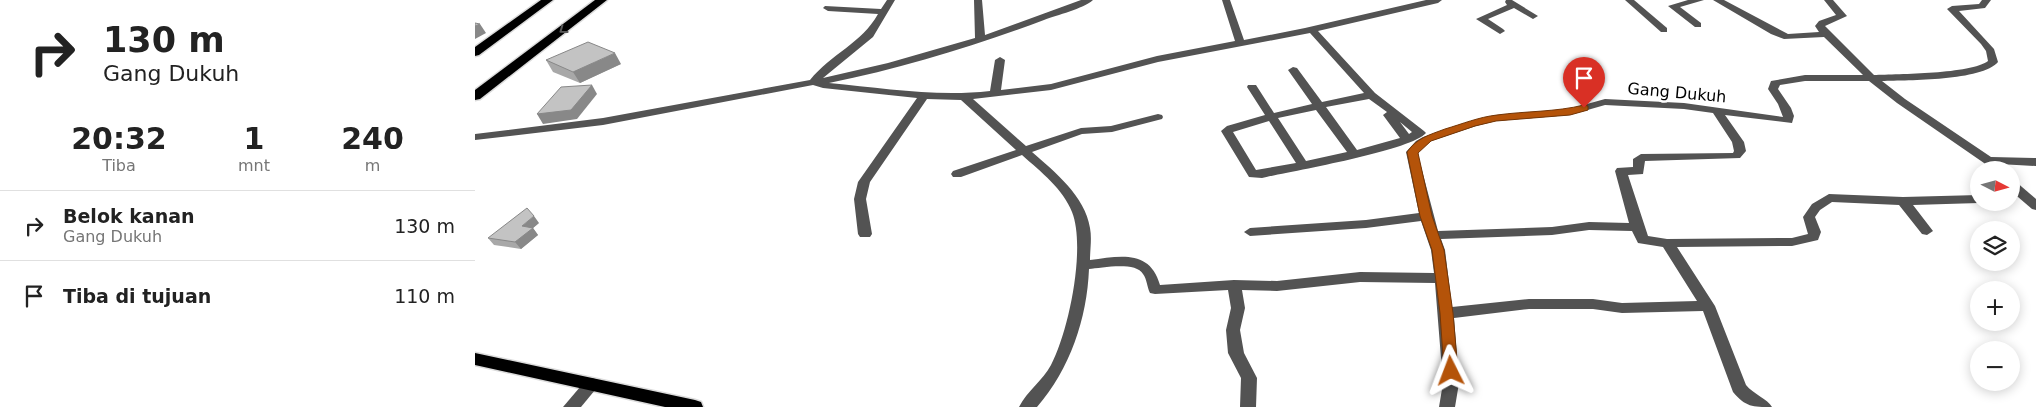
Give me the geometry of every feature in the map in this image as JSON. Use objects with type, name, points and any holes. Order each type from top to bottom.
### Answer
[{"type":"highway","points":[[475,52],[548,0]]},
{"type":"highway","points":[[475,96],[602,0]]},
{"type":"main road","points":[[475,359],[695,407]]},
{"type":"street","points":[[814,82],[830,64],[865,38],[878,23],[891,0]]},
{"type":"street","points":[[978,0],[980,39]]},
{"type":"street","points":[[475,138],[578,127],[694,107],[877,70],[980,39],[1089,0]]},
{"type":"street","points":[[1226,0],[1240,43]]},
{"type":"street","points":[[814,82],[823,85],[924,96],[964,97],[1051,88],[1157,59],[1308,30],[1438,0]]},
{"type":"street","points":[[1629,0],[1664,30]]},
{"type":"street","points":[[1664,0],[1698,25]]},
{"type":"street","points":[[1673,6],[1700,0]]},
{"type":"street","points":[[1717,0],[1773,32],[1787,37],[1826,34]]},
{"type":"street","points":[[1828,0],[1842,16],[1822,23],[1820,26],[1872,78],[1901,101],[1988,160],[2036,162]]},
{"type":"street","points":[[1872,78],[1954,73],[1980,69],[1989,66],[1993,62],[1991,51],[1943,0]]},
{"type":"street","points":[[1952,9],[1982,6],[1987,0]]},
{"type":"street","points":[[1500,31],[1481,19],[1510,3],[1533,16]]},
{"type":"street","points":[[828,8],[883,12]]},
{"type":"street","points":[[1308,30],[1317,43],[1332,52],[1372,95],[1420,134],[1408,140],[1354,154],[1261,174],[1253,174],[1227,132],[1231,128],[1272,116],[1372,95]]},
{"type":"street","points":[[995,93],[999,60]]},
{"type":"street","points":[[1293,70],[1354,154]]},
{"type":"street","name":"Gang Dukuh","points":[[1447,407],[1451,368],[1447,313],[1434,235],[1426,216],[1412,152],[1420,144],[1427,139],[1490,119],[1570,112],[1605,102],[1684,106],[1788,121],[1789,114],[1786,107],[1773,89],[1775,83],[1799,79],[1872,78]]},
{"type":"street","points":[[1252,87],[1303,165]]},
{"type":"street","points":[[865,234],[860,199],[864,182],[924,96]]},
{"type":"street","points":[[964,97],[1059,181],[1078,210],[1084,228],[1083,265],[1076,314],[1065,350],[1059,365],[1046,386],[1027,407]]},
{"type":"street","points":[[1715,110],[1737,142],[1740,151],[1736,156],[1641,158],[1639,159],[1640,170],[1621,171],[1637,227],[1644,241],[1667,243],[1807,240],[1813,237],[1815,232],[1809,217],[1811,212],[1829,198],[1903,201],[1970,200]]},
{"type":"street","points":[[957,174],[1086,130],[1112,130],[1126,124],[1158,118]]},
{"type":"street","points":[[2020,193],[2036,206]]},
{"type":"street","points":[[2020,198],[2025,198]]},
{"type":"street","points":[[1903,201],[1927,230]]},
{"type":"street","points":[[1250,232],[1357,225],[1426,216]]},
{"type":"street","points":[[1434,235],[1552,231],[1589,226],[1637,227]]},
{"type":"street","points":[[1667,243],[1708,306],[1739,388],[1747,398],[1764,407]]},
{"type":"street","points":[[1083,265],[1130,262],[1141,264],[1148,269],[1153,287],[1159,290],[1234,285],[1277,286],[1359,277],[1441,278]]},
{"type":"street","points":[[1234,285],[1238,308],[1233,330],[1236,353],[1249,378],[1248,407]]},
{"type":"street","points":[[1447,313],[1529,304],[1593,304],[1622,308],[1708,306]]},
{"type":"street","points":[[571,407],[592,384]]},
{"type":"building","points":[[588,42],[615,53],[573,72],[546,60]]},
{"type":"building","points":[[592,85],[571,110],[537,114],[561,87]]},
{"type":"building","points":[[527,208],[534,216],[522,226],[533,228],[515,242],[488,238]]},
{"type":"route","points":[[1451,371],[1447,313],[1438,250],[1426,216],[1412,152],[1427,139],[1472,124],[1496,118],[1562,113],[1584,108]]}]
